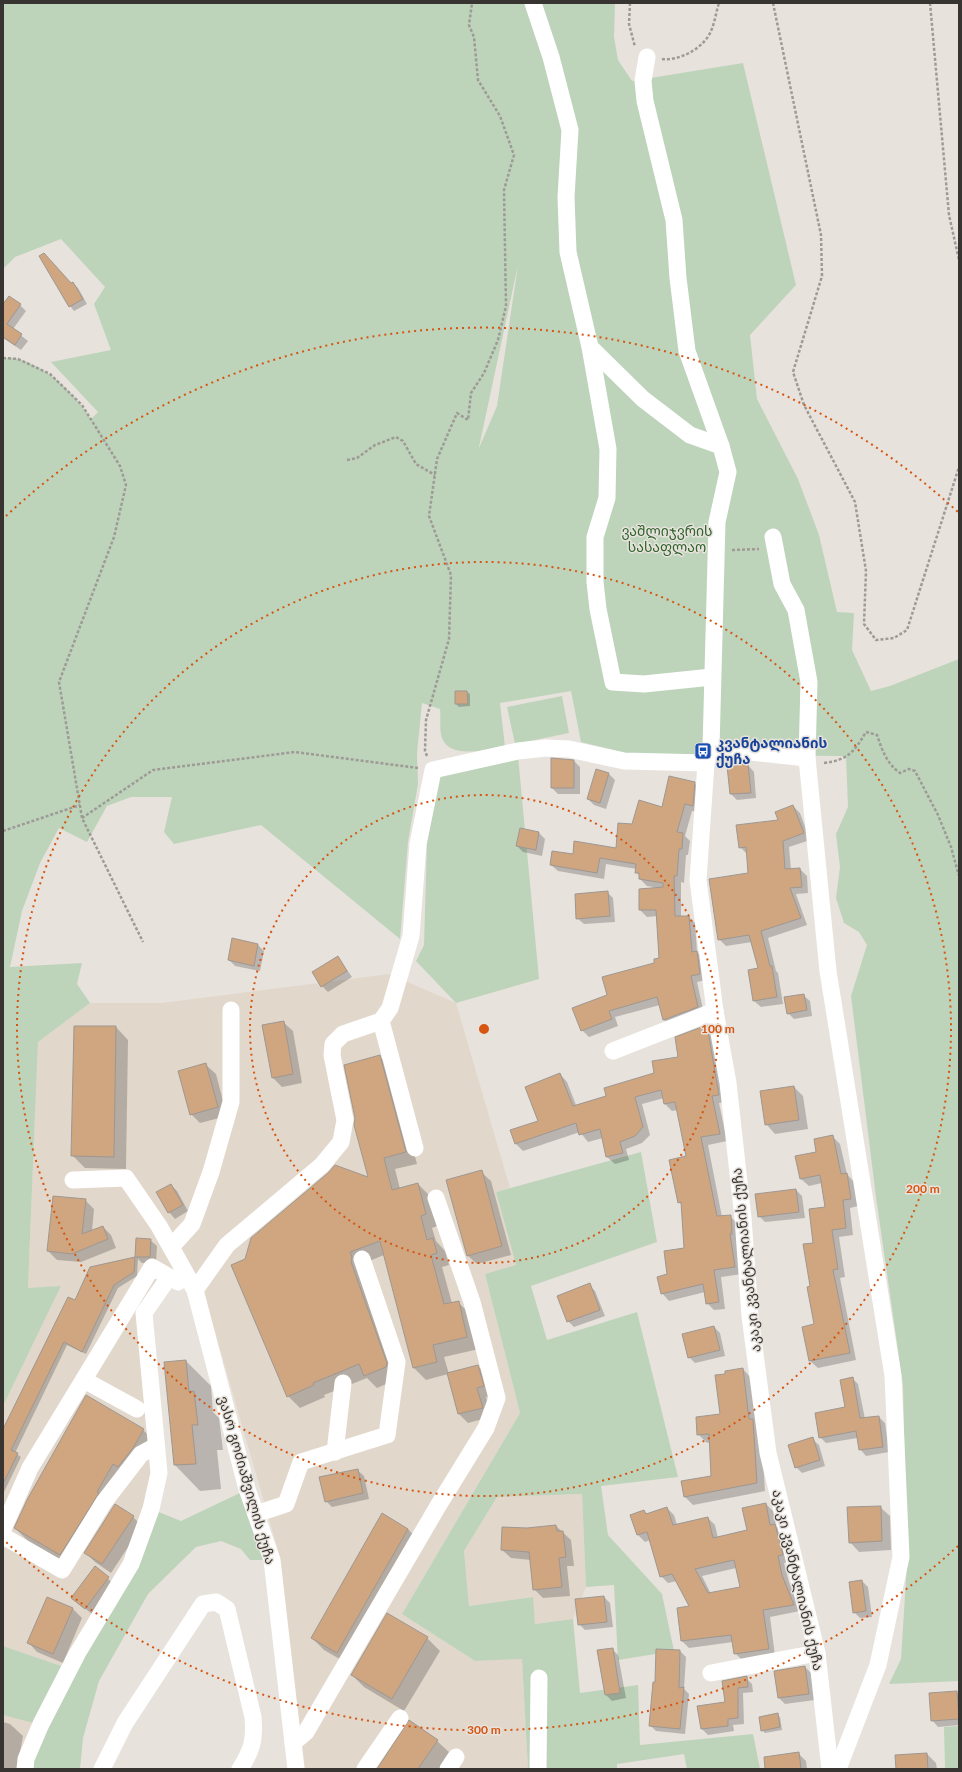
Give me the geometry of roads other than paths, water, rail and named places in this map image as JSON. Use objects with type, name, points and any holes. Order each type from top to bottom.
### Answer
[{"type":"street","points":[[532,3],[551,58],[570,130],[566,197],[568,252],[590,347],[608,449],[607,498],[595,537],[595,582],[598,609],[613,682],[644,684],[712,677]]},
{"type":"street","name":"აკაკი კვანტალიანის ქუჩა","points":[[647,57],[643,81],[645,102],[674,220],[678,278],[687,351],[721,446],[728,472],[717,522],[709,756],[698,880],[715,1011],[728,1083],[743,1218],[750,1316],[768,1453],[817,1653],[830,1769]]},
{"type":"street","points":[[590,347],[649,404],[690,435],[721,446]]},
{"type":"street","points":[[773,537],[782,584],[796,610],[809,682],[808,762],[828,971],[893,1376],[901,1558],[878,1666],[838,1769]]},
{"type":"street","points":[[3,1529],[30,1468],[152,1267],[195,1290],[227,1245],[322,1165],[341,1142],[345,1120],[332,1055],[333,1044],[343,1034],[380,1020],[390,1008],[411,936],[418,844],[433,770],[518,750],[546,748],[569,749],[624,761],[709,756],[808,762]]},
{"type":"street","points":[[171,1248],[192,1224],[211,1172],[231,1102],[231,1010]]},
{"type":"street","points":[[613,1051],[715,1011]]},
{"type":"street","points":[[380,1020],[415,1148]]},
{"type":"street","name":"ვასო გოძიაშვილის ქუჩა","points":[[73,1180],[126,1178],[159,1226],[195,1290],[247,1490],[272,1560],[296,1769]]},
{"type":"street","points":[[293,1743],[306,1732],[430,1520],[486,1428],[497,1398],[472,1302],[436,1198]]},
{"type":"street","points":[[256,1514],[286,1504],[301,1462],[387,1435],[397,1362],[362,1259]]},
{"type":"street","points":[[25,1769],[26,1759],[41,1724],[77,1654],[131,1564],[152,1509],[159,1473],[144,1314],[169,1277]]},
{"type":"street","points":[[84,1380],[137,1409]]},
{"type":"street","points":[[335,1452],[343,1384]]},
{"type":"street","points":[[3,1536],[62,1570],[104,1502],[141,1454],[156,1446]]},
{"type":"street","points":[[102,1769],[125,1723],[203,1604],[216,1602],[227,1609],[253,1717],[255,1733],[251,1751],[240,1769]]},
{"type":"street","points":[[711,1673],[817,1653]]},
{"type":"street","points":[[538,1769],[539,1678]]},
{"type":"street","points":[[365,1769],[400,1718]]},
{"type":"place","name":"კვანტალიანის ქუჩა","points":[[703,751]]},
{"type":"park label","name":"ვაშლიჯვრის სასაფლაო","points":[[667,540]]}]
